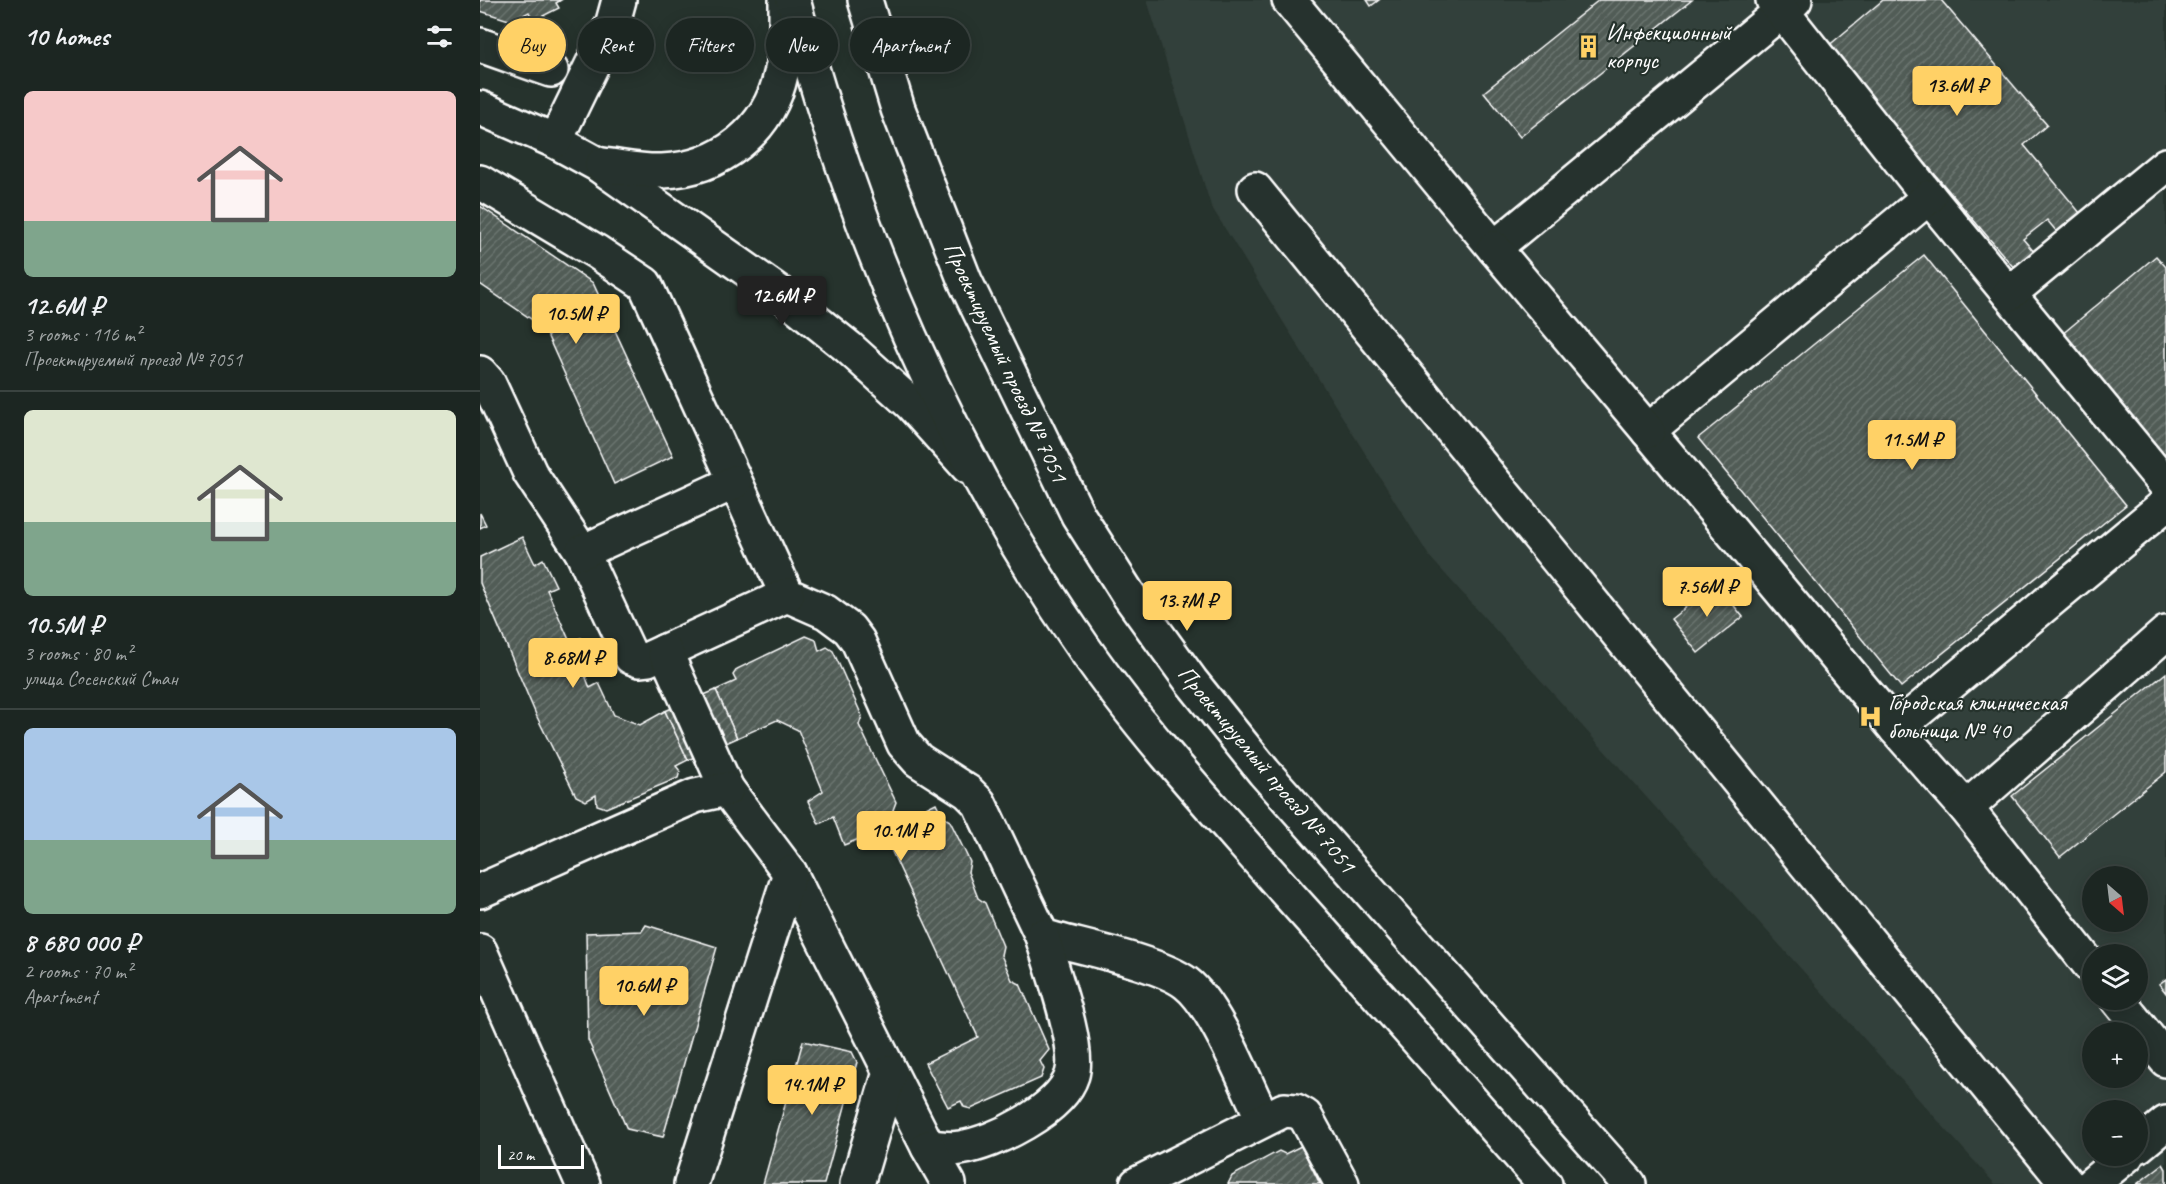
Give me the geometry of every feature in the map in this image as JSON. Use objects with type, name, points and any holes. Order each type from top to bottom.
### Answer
[{"type":"main road","points":[[555,141],[614,22],[618,0]]},
{"type":"main road","points":[[597,164],[662,171],[688,168],[714,159],[752,133],[775,95],[782,73],[786,0]]},
{"type":"main road","points":[[793,0],[835,148],[909,332],[979,479],[1032,570],[1074,633],[1140,720],[1214,811],[1545,1184]]},
{"type":"main road","name":"Проектируемый проезд № 7051","points":[[865,0],[898,109],[965,281],[996,351],[1078,515],[1122,584],[1191,681],[1264,772],[1629,1184]]},
{"type":"main road","points":[[1290,0],[1896,729],[1966,808],[2082,955]]},
{"type":"main road","points":[[1494,248],[1783,4],[1929,197],[2166,485]]},
{"type":"main road","points":[[480,45],[498,51]]},
{"type":"main road","points":[[480,108],[555,141],[597,164],[787,298],[848,347],[911,405],[979,479]]},
{"type":"main road","points":[[2009,294],[2166,165]]},
{"type":"main road","points":[[480,182],[597,252],[645,284],[787,595],[839,620],[858,640],[904,744],[918,760],[968,792],[979,803],[1042,936],[1073,1044],[1072,1074],[1060,1096],[1027,1121],[990,1140],[958,1149],[928,1147]]},
{"type":"main road","points":[[1255,189],[2067,1184]]},
{"type":"main road","points":[[1648,431],[1929,197]]},
{"type":"main road","points":[[480,373],[488,382],[530,473],[582,552],[631,657],[639,660],[665,651],[787,595]]},
{"type":"main road","points":[[582,552],[735,482]]},
{"type":"main road","points":[[1896,729],[2166,504]]},
{"type":"main road","points":[[1966,808],[2166,633]]},
{"type":"main road","points":[[665,651],[727,789],[790,873],[928,1147],[949,1184]]},
{"type":"main road","points":[[480,891],[695,796],[727,789]]},
{"type":"main road","points":[[691,1184],[790,873]]},
{"type":"main road","points":[[1042,936],[1160,970],[1187,984],[1209,1011],[1263,1119]]},
{"type":"main road","points":[[480,954],[576,1182]]},
{"type":"main road","points":[[2126,1010],[2166,1060]]},
{"type":"main road","points":[[857,1184],[890,1072]]},
{"type":"main road","points":[[1137,1184],[1284,1110],[1296,1111],[1305,1116],[1342,1184]]},
{"type":"main road","points":[[2148,1138],[2166,1123]]},
{"type":"main road","points":[[2092,1184],[2114,1166]]},
{"type":"shaded area","name":"Городская клиническая больница № 40","points":[[1147,0],[2166,0],[2166,1184],[1995,1184],[1429,556],[1211,206]]},
{"type":"building","points":[[480,0],[561,0],[556,3],[559,8],[539,18],[532,18],[529,12],[518,18],[502,18],[480,11]]},
{"type":"building","points":[[1367,0],[1379,0],[1371,6]]},
{"type":"building","name":"Инфекционный корпус","points":[[1599,0],[1692,0],[1520,137],[1484,92]]},
{"type":"building","points":[[1883,0],[1941,0],[2047,125],[2024,145],[2081,214],[2057,232],[2047,220],[2023,239],[2035,253],[2015,269],[1827,47]]},
{"type":"building","points":[[480,206],[593,283],[673,456],[614,484],[544,328],[480,284]]},
{"type":"building","points":[[1924,255],[2126,505],[1901,687],[1698,438]]},
{"type":"building","points":[[2156,256],[2166,267],[2166,462],[2061,335]]},
{"type":"building","points":[[480,513],[486,525],[480,528]]},
{"type":"building","points":[[522,537],[535,564],[543,559],[556,586],[547,590],[570,642],[581,638],[594,664],[583,670],[590,688],[599,683],[614,715],[640,725],[665,711],[688,760],[676,766],[680,771],[678,778],[606,808],[597,805],[596,795],[586,801],[576,796],[537,717],[480,583],[480,557]]},
{"type":"building","points":[[1716,583],[1743,617],[1698,653],[1671,619]]},
{"type":"building","points":[[806,636],[816,640],[819,651],[827,647],[833,651],[862,716],[859,725],[896,802],[893,810],[898,822],[936,803],[943,817],[950,821],[970,862],[968,872],[978,898],[985,903],[1003,946],[1001,955],[1012,980],[1020,984],[1049,1050],[1040,1061],[1044,1069],[1041,1078],[971,1109],[964,1107],[961,1101],[948,1107],[925,1063],[978,1037],[882,830],[844,845],[833,817],[819,824],[808,801],[823,791],[798,730],[777,720],[737,738],[716,690],[736,681],[733,675],[737,669]]},
{"type":"building","points":[[2166,673],[2166,772],[2060,857],[2012,796]]},
{"type":"building","points":[[716,690],[737,738],[688,760],[665,711]]},
{"type":"building","points":[[646,925],[717,947],[663,1137],[627,1129],[588,1040],[586,933],[642,931]]},
{"type":"building","points":[[2166,979],[2166,993],[2159,984]]},
{"type":"building","points":[[803,1041],[852,1052],[857,1062],[824,1184],[763,1184]]},
{"type":"building","points":[[1301,1146],[1320,1184],[1228,1184],[1232,1176],[1279,1151],[1285,1154]]},
{"type":"building","points":[[2163,1164],[2166,1169],[2166,1184],[2137,1184]]},
{"type":"place","name":"Инфекционный корпус","points":[[1588,46]]},
{"type":"place","name":"Городская клиническая больница № 40","points":[[1870,716]]}]
